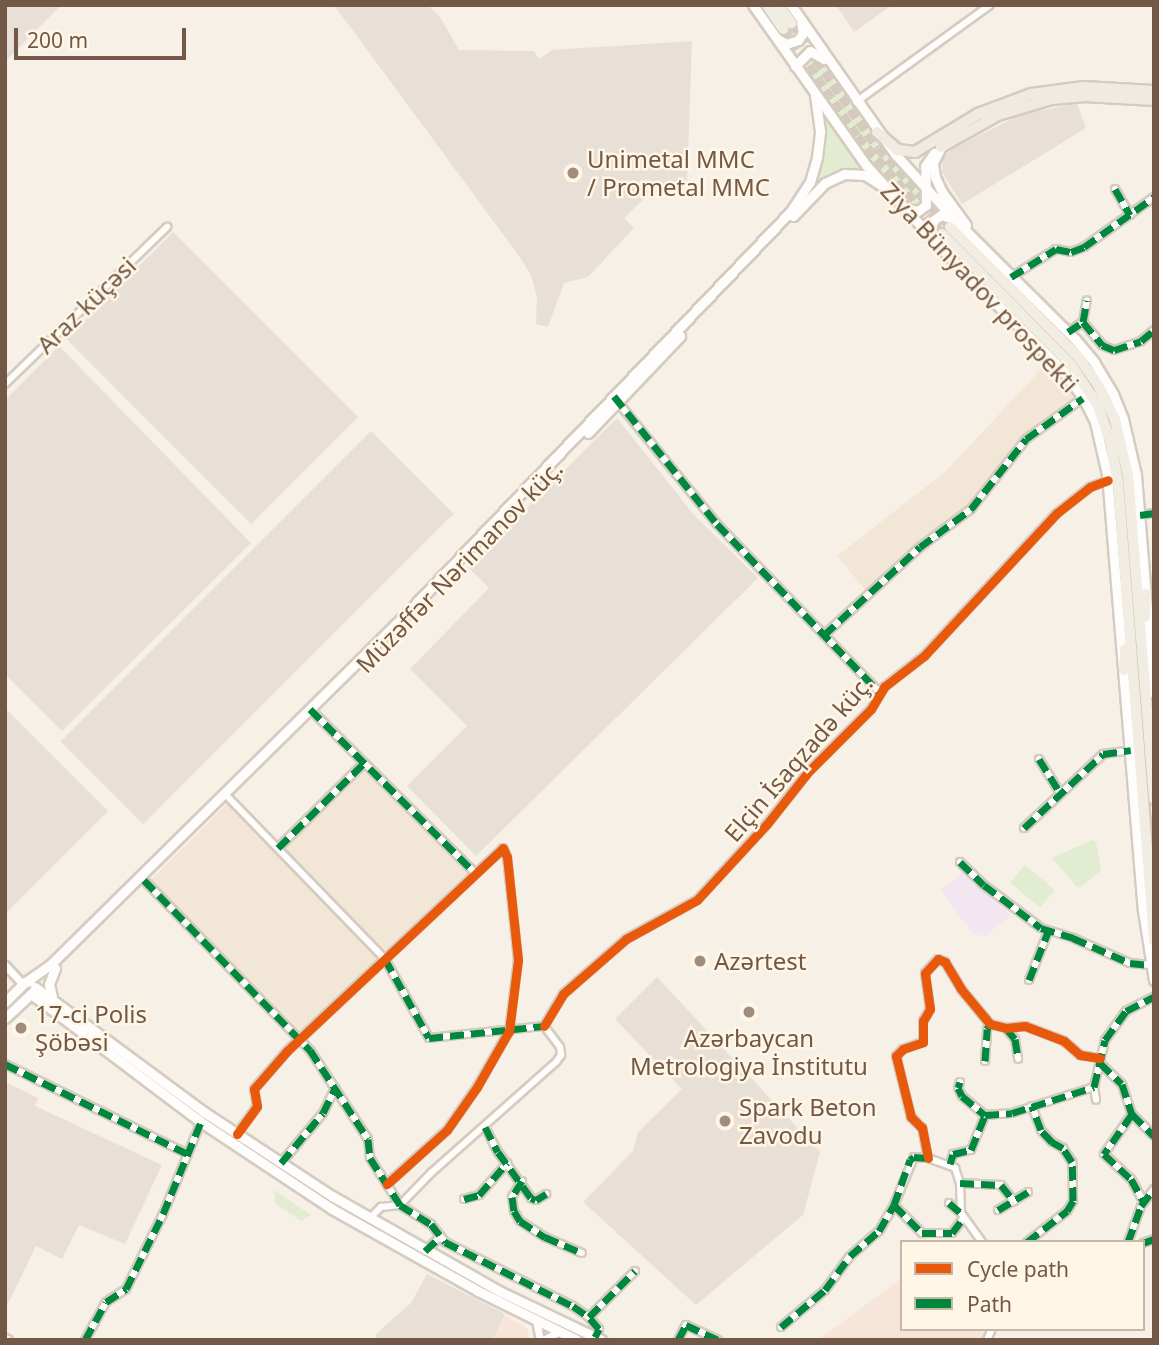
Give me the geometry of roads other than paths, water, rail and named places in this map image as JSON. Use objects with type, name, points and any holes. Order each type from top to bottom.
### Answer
[{"type":"highway","points":[[877,132],[898,150],[915,152],[978,114],[1031,94],[1076,87],[1154,91]]},
{"type":"highway","points":[[942,147],[998,115],[1051,99],[1085,96],[1154,100]]},
{"type":"main road","name":"Ziya Bünyadov prospekti","points":[[753,5],[886,188],[941,248],[1054,361],[1085,402],[1102,433],[1113,481],[1124,670],[1141,878],[1154,980]]},
{"type":"main road","name":"Ziya Bünyadov prospekti","points":[[767,5],[791,24],[835,70],[877,132],[926,189],[949,227],[1083,382],[1105,423],[1126,596],[1154,941]]},
{"type":"main road","name":"Ziya Bünyadov prospekti","points":[[779,5],[791,24]]},
{"type":"main road","name":"Ziya Bünyadov prospekti","points":[[791,5],[791,24]]},
{"type":"main road","points":[[772,33],[782,43],[793,43],[803,33],[791,24]]},
{"type":"main road","points":[[795,66],[804,54],[813,51],[835,70]]},
{"type":"main road","points":[[616,399],[791,211],[805,191],[817,157],[819,119],[816,95]]},
{"type":"main road","points":[[898,201],[909,210],[918,211],[927,202],[927,161],[942,147]]},
{"type":"main road","points":[[942,147],[933,163],[938,185],[988,253]]},
{"type":"main road","points":[[5,1018],[40,974],[312,711],[825,184],[852,173],[864,175],[886,188]]},
{"type":"main road","points":[[941,248],[931,233],[932,222],[941,215],[949,227]]},
{"type":"main road","name":"Ziya Bünyadov prospekti","points":[[949,227],[988,253],[1068,332],[1094,362],[1124,419],[1136,475],[1154,693]]},
{"type":"main road","name":"Ziya Bünyadov prospekti","points":[[949,227],[1079,358],[1099,387],[1115,420],[1128,475],[1154,799]]},
{"type":"main road","points":[[1115,420],[1136,475]]},
{"type":"main road","points":[[1143,667],[1146,594]]},
{"type":"main road","points":[[1124,670],[1126,596]]},
{"type":"main road","points":[[5,1002],[55,968],[226,795]]},
{"type":"main road","points":[[1141,878],[1153,928]]},
{"type":"main road","points":[[52,997],[49,981],[55,968]]},
{"type":"main road","points":[[29,987],[52,997],[201,1122],[332,1209],[499,1297],[598,1339]]},
{"type":"main road","points":[[29,987],[150,1079],[536,1320],[576,1340]]},
{"type":"street","points":[[856,102],[990,5]]},
{"type":"street","points":[[1115,188],[1130,215]]},
{"type":"street","points":[[1011,276],[1056,249],[1071,252],[1084,247],[1154,197]]},
{"type":"street","name":"Araz küçəsi","points":[[5,384],[167,227]]},
{"type":"street","points":[[1068,332],[1083,322],[1087,300]]},
{"type":"street","points":[[1083,322],[1101,345],[1114,349],[1141,341],[1154,330]]},
{"type":"street","points":[[616,399],[717,524],[880,693]]},
{"type":"street","points":[[824,635],[920,547],[971,509],[1026,439],[1085,402]]},
{"type":"street","name":"Elçin İsaqzadə küç.","points":[[544,1026],[563,994],[626,939],[697,900],[767,824],[808,772],[871,709],[880,693],[946,634],[1057,513],[1090,487],[1113,481]]},
{"type":"street","points":[[1140,514],[1154,513]]},
{"type":"street","points":[[312,711],[474,872]]},
{"type":"street","points":[[1024,828],[1103,754],[1131,750]]},
{"type":"street","points":[[1039,759],[1060,793]]},
{"type":"street","points":[[278,848],[364,763]]},
{"type":"street","points":[[226,795],[385,959],[429,1038],[544,1026],[560,1047],[561,1055],[485,1127],[431,1173],[400,1205],[381,1208],[370,1218]]},
{"type":"street","points":[[237,1134],[257,1106],[254,1089],[287,1051],[302,1040],[474,872],[503,848],[506,852],[518,960],[509,1031],[477,1087],[447,1130],[387,1184]]},
{"type":"street","points":[[960,862],[984,885],[1048,932],[1073,938],[1130,962],[1150,965]]},
{"type":"street","points":[[144,880],[302,1040],[368,1139],[370,1157],[400,1205],[431,1224],[445,1242],[573,1306],[589,1317],[599,1329],[598,1339]]},
{"type":"street","points":[[1029,979],[1048,932]]},
{"type":"street","points":[[928,1157],[922,1128],[911,1117],[908,1094],[896,1064],[896,1056],[903,1049],[923,1042],[923,1021],[930,1009],[925,973],[927,968],[938,960],[945,962],[961,989],[990,1024],[1006,1028],[1025,1026],[1064,1041],[1080,1055],[1100,1060],[1122,1084],[1132,1114],[1154,1136]]},
{"type":"street","points":[[5,965],[29,987]]},
{"type":"street","points":[[1096,1100],[1094,1087],[1102,1046],[1126,1011],[1154,997]]},
{"type":"street","points":[[985,1061],[987,1029],[990,1024]]},
{"type":"street","points":[[1006,1028],[1015,1039],[1018,1059]]},
{"type":"street","points":[[5,1064],[188,1154]]},
{"type":"street","points":[[960,1082],[958,1088],[962,1096],[985,1115],[999,1116],[1094,1087]]},
{"type":"street","points":[[281,1163],[323,1113],[335,1088]]},
{"type":"street","points":[[1030,1240],[1067,1211],[1073,1201],[1072,1162],[1063,1148],[1041,1130],[1032,1106]]},
{"type":"street","points":[[1132,1114],[1104,1154],[1128,1176],[1144,1202]]},
{"type":"street","points":[[950,1164],[953,1154],[971,1150],[985,1115]]},
{"type":"street","points":[[85,1340],[106,1302],[126,1289],[201,1122]]},
{"type":"street","points":[[485,1127],[506,1163],[533,1199],[546,1194]]},
{"type":"street","points":[[780,1326],[825,1290],[850,1256],[879,1231],[894,1205],[910,1160],[914,1157],[928,1157],[950,1164],[958,1172],[962,1215],[952,1233],[925,1233],[918,1230],[894,1205]]},
{"type":"street","points":[[464,1199],[479,1195],[506,1163]]},
{"type":"street","points":[[522,1181],[512,1197],[514,1211],[520,1221],[545,1237],[582,1252]]},
{"type":"street","points":[[960,1183],[1000,1185],[1014,1201]]},
{"type":"street","points":[[1131,1240],[1144,1202],[1154,1188]]},
{"type":"street","points":[[998,1210],[1028,1192]]},
{"type":"street","points":[[949,1203],[962,1215],[981,1240]]},
{"type":"street","points":[[925,1233],[927,1240]]},
{"type":"street","points":[[425,1251],[440,1237]]},
{"type":"street","points":[[589,1317],[635,1271]]},
{"type":"street","points":[[536,1320],[542,1340],[558,1332]]},
{"type":"street","points":[[678,1340],[686,1325],[718,1340]]},
{"type":"tunnel","points":[[791,23],[878,148],[950,227]]},
{"type":"tunnel","points":[[783,29],[857,137],[942,234]]},
{"type":"place","name":"Unimetal MMC / Prometal MMC","points":[[573,173]]},
{"type":"place","name":"Azərtest","points":[[700,961]]},
{"type":"place","name":"Azərbaycan Metrologiya İnstitutu","points":[[749,1012]]},
{"type":"place","name":"17-ci Polis Şöbəsi","points":[[21,1028]]},
{"type":"place","name":"Spark Beton Zavodu","points":[[725,1121]]}]
